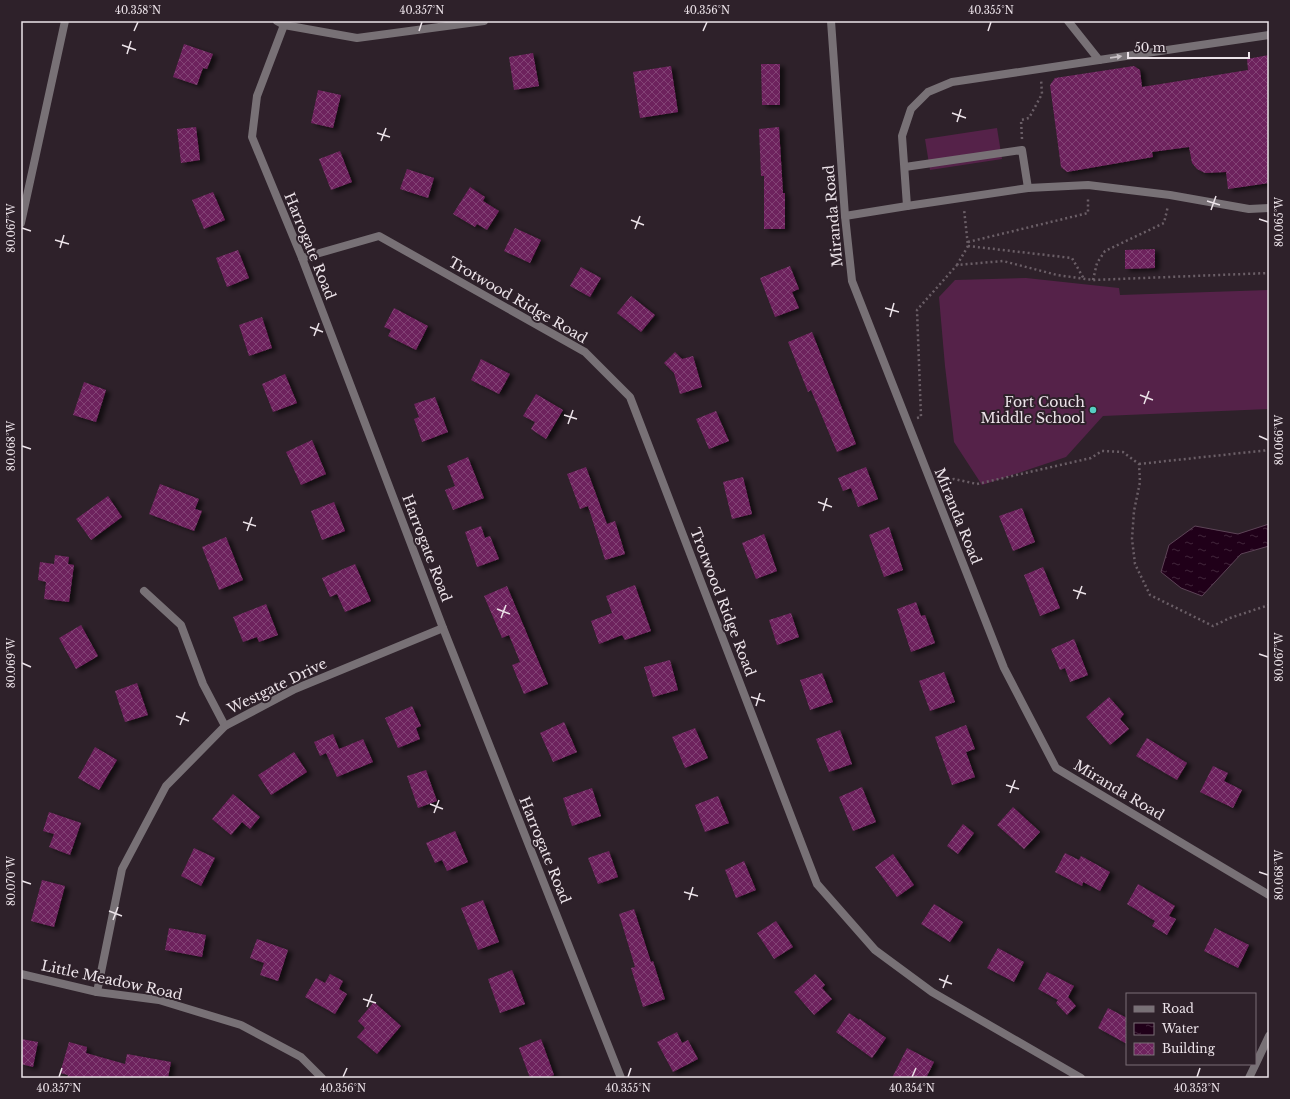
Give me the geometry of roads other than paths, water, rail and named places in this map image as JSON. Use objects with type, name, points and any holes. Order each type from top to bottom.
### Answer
[{"type":"street","points":[[21,223],[65,21]]},
{"type":"street","points":[[281,23],[357,38],[484,21]]},
{"type":"street","name":"Miranda Road","points":[[831,21],[844,216],[852,281],[1004,668],[1056,768],[1269,895]]},
{"type":"street","points":[[1068,21],[1099,60]]},
{"type":"street","name":"Harrogate Road","points":[[281,23],[257,96],[252,137],[302,258],[443,628],[621,1078]]},
{"type":"street","points":[[907,206],[902,136],[911,109],[928,92],[952,82],[1269,35]]},
{"type":"street","points":[[905,166],[1022,150],[1028,188]]},
{"type":"street","points":[[844,216],[1028,188],[1088,185],[1170,195],[1249,209],[1269,208]]},
{"type":"street","name":"Trotwood Ridge Road","points":[[302,258],[379,236],[585,352],[630,397],[817,884],[876,950],[925,988],[1081,1078]]},
{"type":"street","points":[[144,591],[181,625],[203,684],[224,726]]},
{"type":"street","name":"Westgate Drive","points":[[97,992],[122,869],[166,786],[224,726],[295,689],[443,628]]},
{"type":"street","name":"Little Meadow Road","points":[[21,974],[97,992],[159,1000],[241,1025],[301,1058],[322,1078]]},
{"type":"street","points":[[1256,1063],[1269,1036]]},
{"type":"street","points":[[1249,1078],[1255,1065]]},
{"type":"water","points":[[1269,524],[1269,546],[1241,554],[1202,596],[1181,588],[1161,572],[1169,545],[1195,526],[1238,534]]},
{"type":"place","name":"Fort Couch Middle School","points":[[1093,410]]}]
